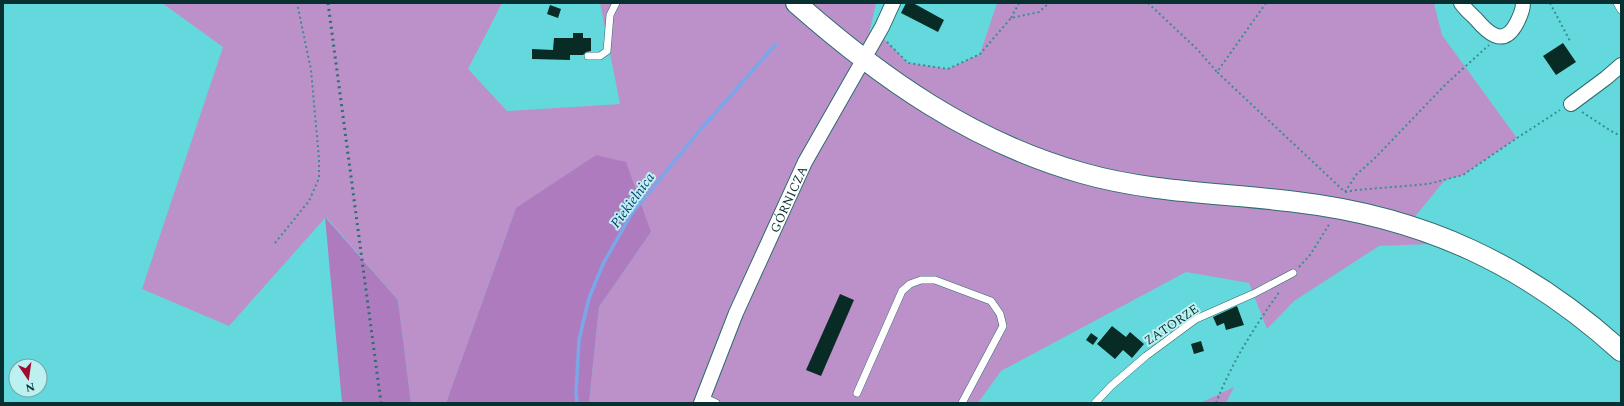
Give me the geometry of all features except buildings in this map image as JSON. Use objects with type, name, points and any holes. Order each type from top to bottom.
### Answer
[{"type":"main road","points":[[796,3],[826,30],[921,100],[965,126],[997,142],[1052,164],[1084,174],[1125,183],[1172,190],[1296,202],[1337,208],[1408,225],[1444,238],[1506,267],[1551,295],[1595,327],[1621,351]]},
{"type":"street","name":"GÓRNICZA","points":[[707,401],[736,313],[805,162],[882,27],[893,3]]},
{"type":"street","points":[[1461,3],[1483,27],[1494,35],[1500,36],[1507,35],[1514,28],[1521,14],[1523,3]]},
{"type":"street","points":[[1571,104],[1621,65]]},
{"type":"lane","points":[[588,56],[600,56],[607,51],[610,15],[616,3]]},
{"type":"lane","points":[[1617,3],[1621,10]]},
{"type":"lane","name":"ZATORZE","points":[[1095,403],[1111,386],[1146,356],[1196,319],[1255,293],[1293,273]]},
{"type":"lane","points":[[858,393],[902,291],[910,284],[921,280],[936,280],[991,301],[1000,314],[1003,326],[962,403]]},
{"type":"path","points":[[275,243],[309,201],[319,178],[319,159],[311,70],[297,3]]},
{"type":"path","points":[[884,39],[908,63],[948,69],[980,54],[1011,18],[1020,3]]},
{"type":"path","points":[[1011,18],[1039,12],[1049,3]]},
{"type":"path","points":[[1148,3],[1198,50],[1217,72],[1345,192]]},
{"type":"path","points":[[1217,72],[1266,3]]},
{"type":"path","points":[[1550,3],[1570,41]]},
{"type":"path","points":[[1345,192],[1356,175],[1375,158],[1446,84],[1480,52],[1500,36]]},
{"type":"path","points":[[1345,192],[1428,184],[1462,175],[1571,104],[1621,136]]},
{"type":"path","points":[[1216,403],[1225,381],[1254,326],[1293,273],[1310,255],[1325,229]]},
{"type":"shaded area","points":[[162,3],[502,3],[468,69],[507,111],[620,104],[600,3],[876,3],[864,57],[884,39],[908,63],[948,69],[980,54],[997,3],[1434,3],[1442,35],[1517,138],[1463,175],[1445,180],[1408,225],[1456,243],[1379,246],[1294,301],[1267,329],[1249,283],[1186,272],[1001,371],[978,403],[589,403],[599,307],[651,232],[516,208],[446,403],[411,403],[398,300],[326,217],[229,326],[142,289],[223,47]]},
{"type":"shaded area","points":[[596,155],[626,162],[651,232],[599,307],[589,403],[446,403],[516,208]]},
{"type":"shaded area","points":[[325,217],[398,300],[411,403],[342,403]]},
{"type":"shaded area","points":[[1234,387],[1226,403],[1200,403]]},
{"type":"waterway","name":"Piekielnica","points":[[577,403],[576,392],[579,340],[589,298],[603,264],[632,213],[701,129],[776,44]]},
{"type":"railway","points":[[328,3],[381,403]]}]
